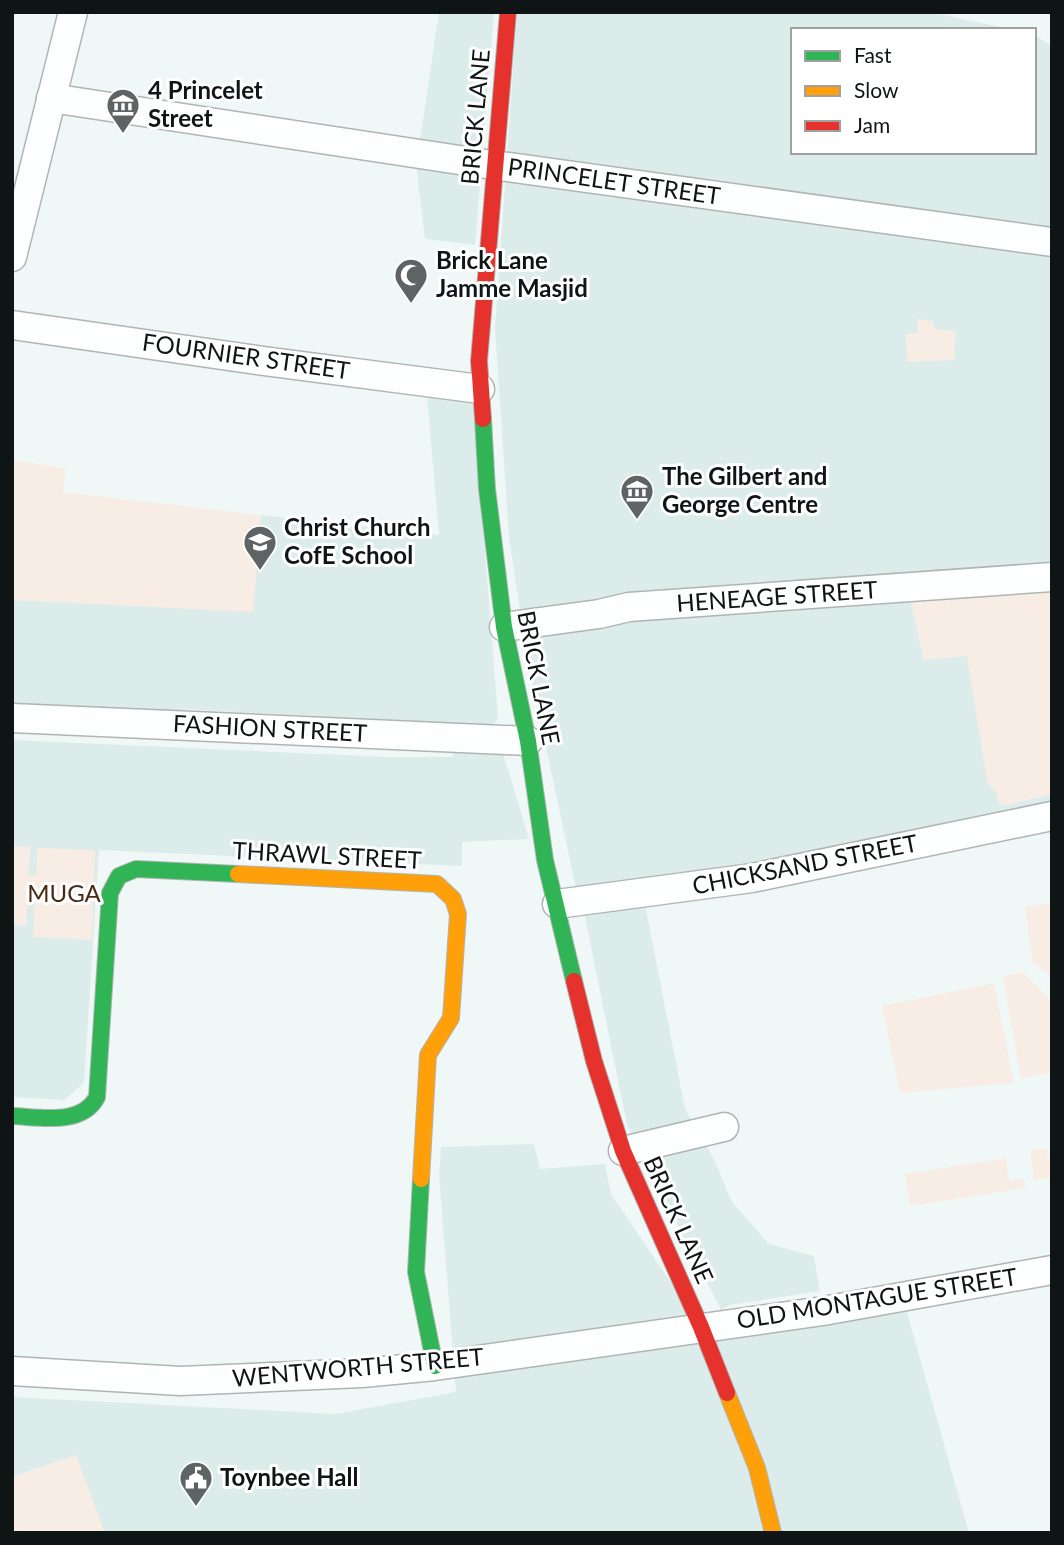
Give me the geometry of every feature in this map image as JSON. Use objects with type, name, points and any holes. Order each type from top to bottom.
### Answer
[{"type":"main road","name":"BRICK LANE","points":[[508,12],[479,361],[486,489],[504,627],[528,741],[545,860],[581,1017],[623,1151],[701,1327],[758,1472],[773,1533]]},
{"type":"main road","name":"THRAWL STREET","points":[[12,1116],[70,1117],[82,1114],[91,1107],[97,1097],[110,893],[119,875],[136,869],[437,884],[453,899],[458,914],[451,1018],[428,1055],[419,1205],[416,1272],[435,1366]]},
{"type":"street","points":[[12,257],[73,12]]},
{"type":"street","name":"PRINCELET STREET","points":[[51,98],[494,165],[1052,242]]},
{"type":"street","name":"FOURNIER STREET","points":[[12,325],[480,389]]},
{"type":"street","name":"HENEAGE STREET","points":[[504,627],[600,614],[629,607],[1052,577]]},
{"type":"street","name":"FASHION STREET","points":[[12,718],[528,741]]},
{"type":"street","name":"CHICKSAND STREET","points":[[557,904],[752,878],[1052,816]]},
{"type":"street","points":[[623,1151],[724,1127]]},
{"type":"street","name":"OLD MONTAGUE STREET","points":[[701,1327],[823,1311],[1052,1270]]},
{"type":"street","name":"WENTWORTH STREET","points":[[12,1371],[180,1381],[362,1373],[435,1366],[701,1327]]},
{"type":"shaded area","points":[[439,12],[494,12],[475,245],[425,239],[416,166]]},
{"type":"shaded area","points":[[517,12],[931,12],[1004,28],[791,28],[791,154],[1036,154],[1036,36],[1052,46],[1052,801],[852,849],[576,889],[528,662],[509,538],[495,328]]},
{"type":"shaded area","points":[[427,396],[473,401],[498,717],[493,726],[185,709],[184,712],[12,704],[12,600],[36,601],[258,542],[261,515],[439,535]]},
{"type":"shaded area","points":[[12,740],[387,757],[453,757],[453,752],[503,753],[529,839],[462,842],[462,866],[99,850],[84,1083],[64,1100],[12,1097]]},
{"type":"shaded area","points":[[645,904],[685,1109],[714,1159],[732,1202],[769,1244],[814,1256],[820,1291],[730,1305],[721,1310],[627,1125],[584,912]]},
{"type":"shaded area","points":[[534,1144],[540,1169],[605,1164],[611,1194],[701,1327],[903,1298],[969,1533],[17,1533],[12,1518],[12,1397],[335,1414],[456,1392],[439,1176],[441,1147]]},
{"type":"green space","points":[[917,319],[933,321],[935,329],[956,331],[954,360],[907,362],[906,334],[918,333]]},
{"type":"green space","points":[[12,460],[66,468],[63,492],[261,515],[253,612],[12,600]]},
{"type":"green space","points":[[1052,585],[1052,795],[1000,806],[996,792],[987,782],[967,656],[924,660],[909,596]]},
{"type":"green space","name":"MUGA","points":[[12,846],[30,847],[29,876],[36,875],[37,848],[95,850],[92,940],[33,937],[35,897],[28,897],[26,926],[12,925]]},
{"type":"green space","points":[[1052,903],[1052,978],[1032,961],[1025,906]]},
{"type":"green space","points":[[1022,972],[1052,1001],[1052,1072],[1021,1079],[1003,977]]},
{"type":"green space","points":[[994,983],[1014,1083],[900,1093],[882,1006]]},
{"type":"green space","points":[[1046,1148],[1048,1158],[1052,1158],[1052,1178],[1034,1180],[1030,1151]]},
{"type":"green space","points":[[1006,1158],[1009,1181],[1024,1178],[1026,1188],[910,1206],[905,1174]]},
{"type":"green space","points":[[76,1455],[105,1533],[17,1533],[12,1518],[12,1477]]},
{"type":"traffic: fast","points":[[483,419],[487,489],[504,627],[528,741],[545,860],[574,981]]},
{"type":"traffic: fast","points":[[12,1116],[71,1116],[90,1106],[97,1097],[110,893],[119,876],[136,869],[238,874]]},
{"type":"traffic: fast","points":[[421,1179],[416,1272],[435,1366]]},
{"type":"traffic: slow","points":[[238,874],[437,884],[453,899],[458,914],[451,1018],[428,1055],[421,1179]]},
{"type":"traffic: slow","points":[[727,1393],[757,1468],[773,1533]]},
{"type":"traffic: jam","points":[[483,419],[479,361],[508,12]]},
{"type":"traffic: jam","points":[[574,981],[594,1061],[623,1151],[701,1327],[727,1393]]},
{"type":"place","name":"4 Princelet Street","points":[[123,135]]},
{"type":"place","name":"Brick Lane Jamme Masjid","points":[[411,305]]},
{"type":"place","name":"The Gilbert and George Centre","points":[[637,521]]},
{"type":"place","name":"Christ Church CofE School","points":[[260,572]]},
{"type":"place","name":"Toynbee Hall","points":[[196,1508]]}]
